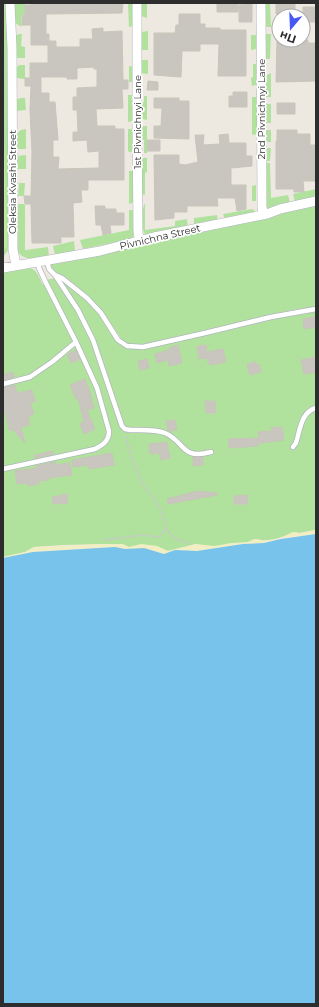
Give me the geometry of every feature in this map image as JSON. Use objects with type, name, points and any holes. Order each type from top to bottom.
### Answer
[{"type":"street","name":"Oleksia Kvashi Street","points":[[10,3],[12,48],[13,250],[16,265]]},
{"type":"street","name":"1st Pivnichnyi Lane","points":[[137,3],[138,233],[140,240]]},
{"type":"street","name":"2nd Pivnichnyi Lane","points":[[261,3],[263,215]]},
{"type":"street","name":"Pivnichna Street","points":[[3,268],[100,251],[140,240],[263,215],[294,206],[316,202]]},
{"type":"lane","points":[[3,469],[95,449],[106,442],[109,436],[109,431],[97,388],[39,268],[42,261],[55,274],[78,310],[93,340],[122,426],[125,429],[162,432],[172,436],[187,452],[194,455],[211,452]]},
{"type":"lane","points":[[55,274],[87,298],[101,313],[118,340],[127,346],[143,346],[271,317],[316,310]]},
{"type":"lane","points":[[3,384],[30,377],[52,362],[76,342]]},
{"type":"lane","points":[[293,446],[296,443],[306,414],[312,409],[316,408]]},
{"type":"path","points":[[125,429],[128,447],[138,473],[145,488],[159,506],[166,529],[172,537],[190,544]]},
{"type":"path","points":[[103,540],[137,535],[159,537],[166,529]]},
{"type":"green space","points":[[3,3],[7,3],[9,64],[9,249],[3,257]]},
{"type":"green space","points":[[14,3],[25,3],[25,14],[21,15],[22,27],[15,23]]},
{"type":"green space","points":[[128,3],[134,3],[134,26],[129,27]]},
{"type":"green space","points":[[140,3],[147,3],[147,18],[141,16]]},
{"type":"green space","points":[[264,3],[270,3],[271,27],[264,27]]},
{"type":"green space","points":[[148,31],[148,50],[142,50],[141,32]]},
{"type":"green space","points":[[22,34],[21,46],[25,47],[25,58],[16,58],[15,36]]},
{"type":"green space","points":[[264,34],[271,34],[270,59],[265,59]]},
{"type":"green space","points":[[251,35],[257,35],[256,49],[251,50]]},
{"type":"green space","points":[[141,60],[148,60],[148,74],[140,73]]},
{"type":"green space","points":[[253,64],[256,64],[256,85],[252,86],[251,78],[253,77]]},
{"type":"green space","points":[[19,65],[25,65],[25,79],[16,78],[16,68]]},
{"type":"green space","points":[[129,66],[134,67],[134,82],[129,82]]},
{"type":"green space","points":[[271,73],[271,97],[266,97],[265,76]]},
{"type":"green space","points":[[128,95],[134,95],[134,121],[128,122]]},
{"type":"green space","points":[[144,96],[147,96],[147,120],[139,118],[139,103],[144,102]]},
{"type":"green space","points":[[252,97],[256,97],[258,134],[252,135]]},
{"type":"green space","points":[[25,98],[26,110],[16,111],[16,100]]},
{"type":"green space","points":[[266,104],[271,104],[271,123],[265,123]]},
{"type":"green space","points":[[3,106],[7,248],[3,249]]},
{"type":"green space","points":[[140,126],[147,126],[147,153],[144,153],[144,140],[141,139]]},
{"type":"green space","points":[[26,129],[26,149],[16,149],[16,136],[19,131]]},
{"type":"green space","points":[[128,129],[134,129],[134,152],[128,151]]},
{"type":"green space","points":[[265,130],[271,130],[271,142],[265,142]]},
{"type":"green space","points":[[265,148],[271,148],[270,161],[265,161]]},
{"type":"green space","points":[[26,155],[26,169],[16,169],[16,156]]},
{"type":"green space","points":[[141,158],[147,158],[145,195],[142,194]]},
{"type":"green space","points":[[265,163],[270,163],[271,198],[288,195],[290,203],[266,209]]},
{"type":"green space","points":[[129,171],[134,171],[135,202],[129,204]]},
{"type":"green space","points":[[19,183],[25,183],[24,196],[18,196]]},
{"type":"green space","points":[[256,185],[256,201],[252,201],[252,186]]},
{"type":"green space","points":[[316,189],[316,199],[295,202],[293,194]]},
{"type":"green space","points":[[145,203],[145,230],[175,226],[175,221],[187,219],[188,227],[145,235],[142,219]]},
{"type":"green space","points":[[17,204],[25,205],[25,250],[48,247],[49,256],[26,258],[19,253],[16,248]]},
{"type":"green space","points":[[316,205],[316,307],[292,310],[215,330],[141,345],[129,345],[122,340],[100,308],[55,272],[50,264]]},
{"type":"green space","points":[[252,209],[255,211],[253,213],[225,219],[223,214]]},
{"type":"green space","points":[[129,210],[135,210],[134,235],[131,239],[83,249],[80,240],[129,230]]},
{"type":"green space","points":[[217,215],[218,221],[194,226],[194,218]]},
{"type":"green space","points":[[74,241],[75,251],[55,255],[53,246]]},
{"type":"green space","points":[[25,267],[35,270],[43,285],[49,279],[60,278],[95,310],[116,341],[129,349],[143,348],[272,318],[316,311],[316,530],[299,533],[293,532],[270,540],[257,539],[248,542],[218,546],[202,546],[196,544],[168,551],[153,546],[129,547],[117,544],[63,545],[34,547],[25,552],[3,557],[3,271]]},
{"type":"sand","points":[[316,530],[316,534],[281,538],[264,543],[243,544],[197,551],[179,550],[164,554],[156,551],[114,547],[33,552],[3,558],[25,552],[34,547],[123,544],[129,547],[141,544],[157,546],[168,551],[196,544],[214,546],[248,542],[254,539],[273,540],[293,532],[299,533]]},
{"type":"water","points":[[316,534],[316,1004],[3,1004],[3,558],[33,552],[115,547],[125,549],[144,548],[164,554],[175,550],[197,551],[243,544],[264,543]]},
{"type":"building","points":[[31,3],[123,3],[122,13],[46,14],[46,34],[49,34],[49,41],[56,41],[56,47],[80,47],[80,39],[93,39],[92,29],[103,28],[103,32],[122,31],[123,80],[128,80],[128,89],[122,89],[123,108],[96,109],[97,126],[115,126],[115,129],[124,129],[124,180],[88,180],[88,190],[81,190],[82,202],[73,203],[74,237],[61,237],[61,243],[32,243],[31,204],[25,204],[24,196],[31,196],[32,152],[30,110],[31,86],[25,86],[25,78],[30,78],[30,63],[48,63],[48,45],[31,45],[31,25],[22,25],[22,15],[25,15],[25,5],[31,5]],"holes":[[[94,67],[94,69],[97,69],[97,87],[77,88],[77,97],[73,97],[73,110],[77,110],[78,132],[73,132],[73,141],[87,140],[88,152],[99,151],[99,168],[58,169],[59,157],[53,157],[53,140],[58,140],[55,102],[49,102],[49,93],[41,93],[41,77],[67,77],[67,79],[77,79],[77,68]]]},
{"type":"building","points":[[217,3],[238,3],[238,12],[217,12]]},
{"type":"building","points":[[276,3],[295,3],[295,8],[276,8]]},
{"type":"building","points":[[252,4],[252,22],[239,22],[239,5]]},
{"type":"building","points":[[316,7],[316,22],[311,22],[311,8],[303,8]]},
{"type":"building","points":[[179,14],[200,14],[200,24],[205,24],[205,28],[220,28],[220,30],[246,30],[246,76],[218,76],[219,44],[200,44],[200,51],[182,51],[181,77],[154,75],[154,33],[175,33],[176,25],[179,25]]},
{"type":"building","points":[[311,43],[316,43],[316,81],[276,82],[277,48],[311,48]]},
{"type":"building","points":[[148,81],[158,82],[158,90],[147,90]]},
{"type":"building","points":[[233,92],[247,92],[247,107],[229,107],[229,96],[233,96]]},
{"type":"building","points":[[154,98],[179,98],[179,101],[189,101],[189,139],[154,138],[154,126],[161,126],[162,108],[154,108]]},
{"type":"building","points":[[277,103],[295,103],[295,114],[277,114]]},
{"type":"building","points":[[277,130],[297,130],[297,134],[310,134],[310,145],[315,145],[316,181],[303,181],[304,192],[294,192],[294,189],[276,189]]},
{"type":"building","points":[[228,134],[229,143],[246,143],[246,156],[252,156],[252,166],[231,168],[231,185],[246,185],[246,209],[237,211],[235,198],[217,198],[218,206],[187,206],[187,212],[174,212],[174,218],[155,220],[154,155],[179,155],[179,164],[185,165],[198,162],[195,135],[204,135],[203,145],[220,144],[219,135]]},
{"type":"building","points":[[147,140],[160,140],[160,151],[147,151]]},
{"type":"building","points":[[95,206],[105,206],[105,209],[116,209],[116,213],[124,213],[124,225],[110,225],[111,233],[103,235],[101,225],[96,225]]},
{"type":"building","points":[[315,317],[316,327],[304,329],[303,319]]},
{"type":"building","points":[[178,345],[182,363],[169,366],[168,360],[157,363],[155,354],[169,350],[169,348]]},
{"type":"building","points":[[206,345],[207,352],[223,349],[226,362],[210,365],[206,358],[199,359],[197,346]]},
{"type":"building","points":[[76,350],[80,359],[71,363],[67,355]]},
{"type":"building","points":[[316,357],[316,372],[304,374],[301,360]]},
{"type":"building","points":[[147,359],[149,368],[140,370],[138,361]]},
{"type":"building","points":[[256,362],[256,365],[259,364],[261,372],[250,375],[247,364]]},
{"type":"building","points":[[13,372],[14,377],[3,380],[3,375]]},
{"type":"building","points":[[85,379],[94,408],[87,410],[95,429],[84,434],[80,424],[84,422],[78,398],[76,399],[70,385]]},
{"type":"building","points":[[15,385],[17,393],[32,390],[35,402],[30,403],[34,414],[28,417],[30,425],[21,427],[25,443],[13,430],[9,430],[5,412],[3,413],[3,388]]},
{"type":"building","points":[[205,401],[215,401],[216,413],[206,413]]},
{"type":"building","points":[[175,420],[177,430],[168,430],[166,421]]},
{"type":"building","points":[[282,427],[284,440],[259,443],[258,446],[229,448],[228,439],[259,438],[258,432],[272,431],[271,428]]},
{"type":"building","points":[[167,442],[170,458],[161,460],[159,453],[150,454],[149,444]]},
{"type":"building","points":[[53,451],[53,454],[35,458],[35,455]]},
{"type":"building","points":[[112,453],[114,465],[89,469],[89,465],[73,467],[72,460]]},
{"type":"building","points":[[193,457],[203,457],[203,465],[193,466]]},
{"type":"building","points":[[55,462],[56,465],[70,463],[72,475],[48,478],[49,480],[39,481],[39,484],[28,486],[27,483],[17,484],[15,471],[37,468],[36,466]]},
{"type":"building","points":[[198,491],[217,493],[217,495],[168,504],[167,499]]},
{"type":"building","points":[[67,494],[68,503],[53,504],[52,497]]},
{"type":"building","points":[[248,495],[247,504],[234,504],[234,496]]}]
